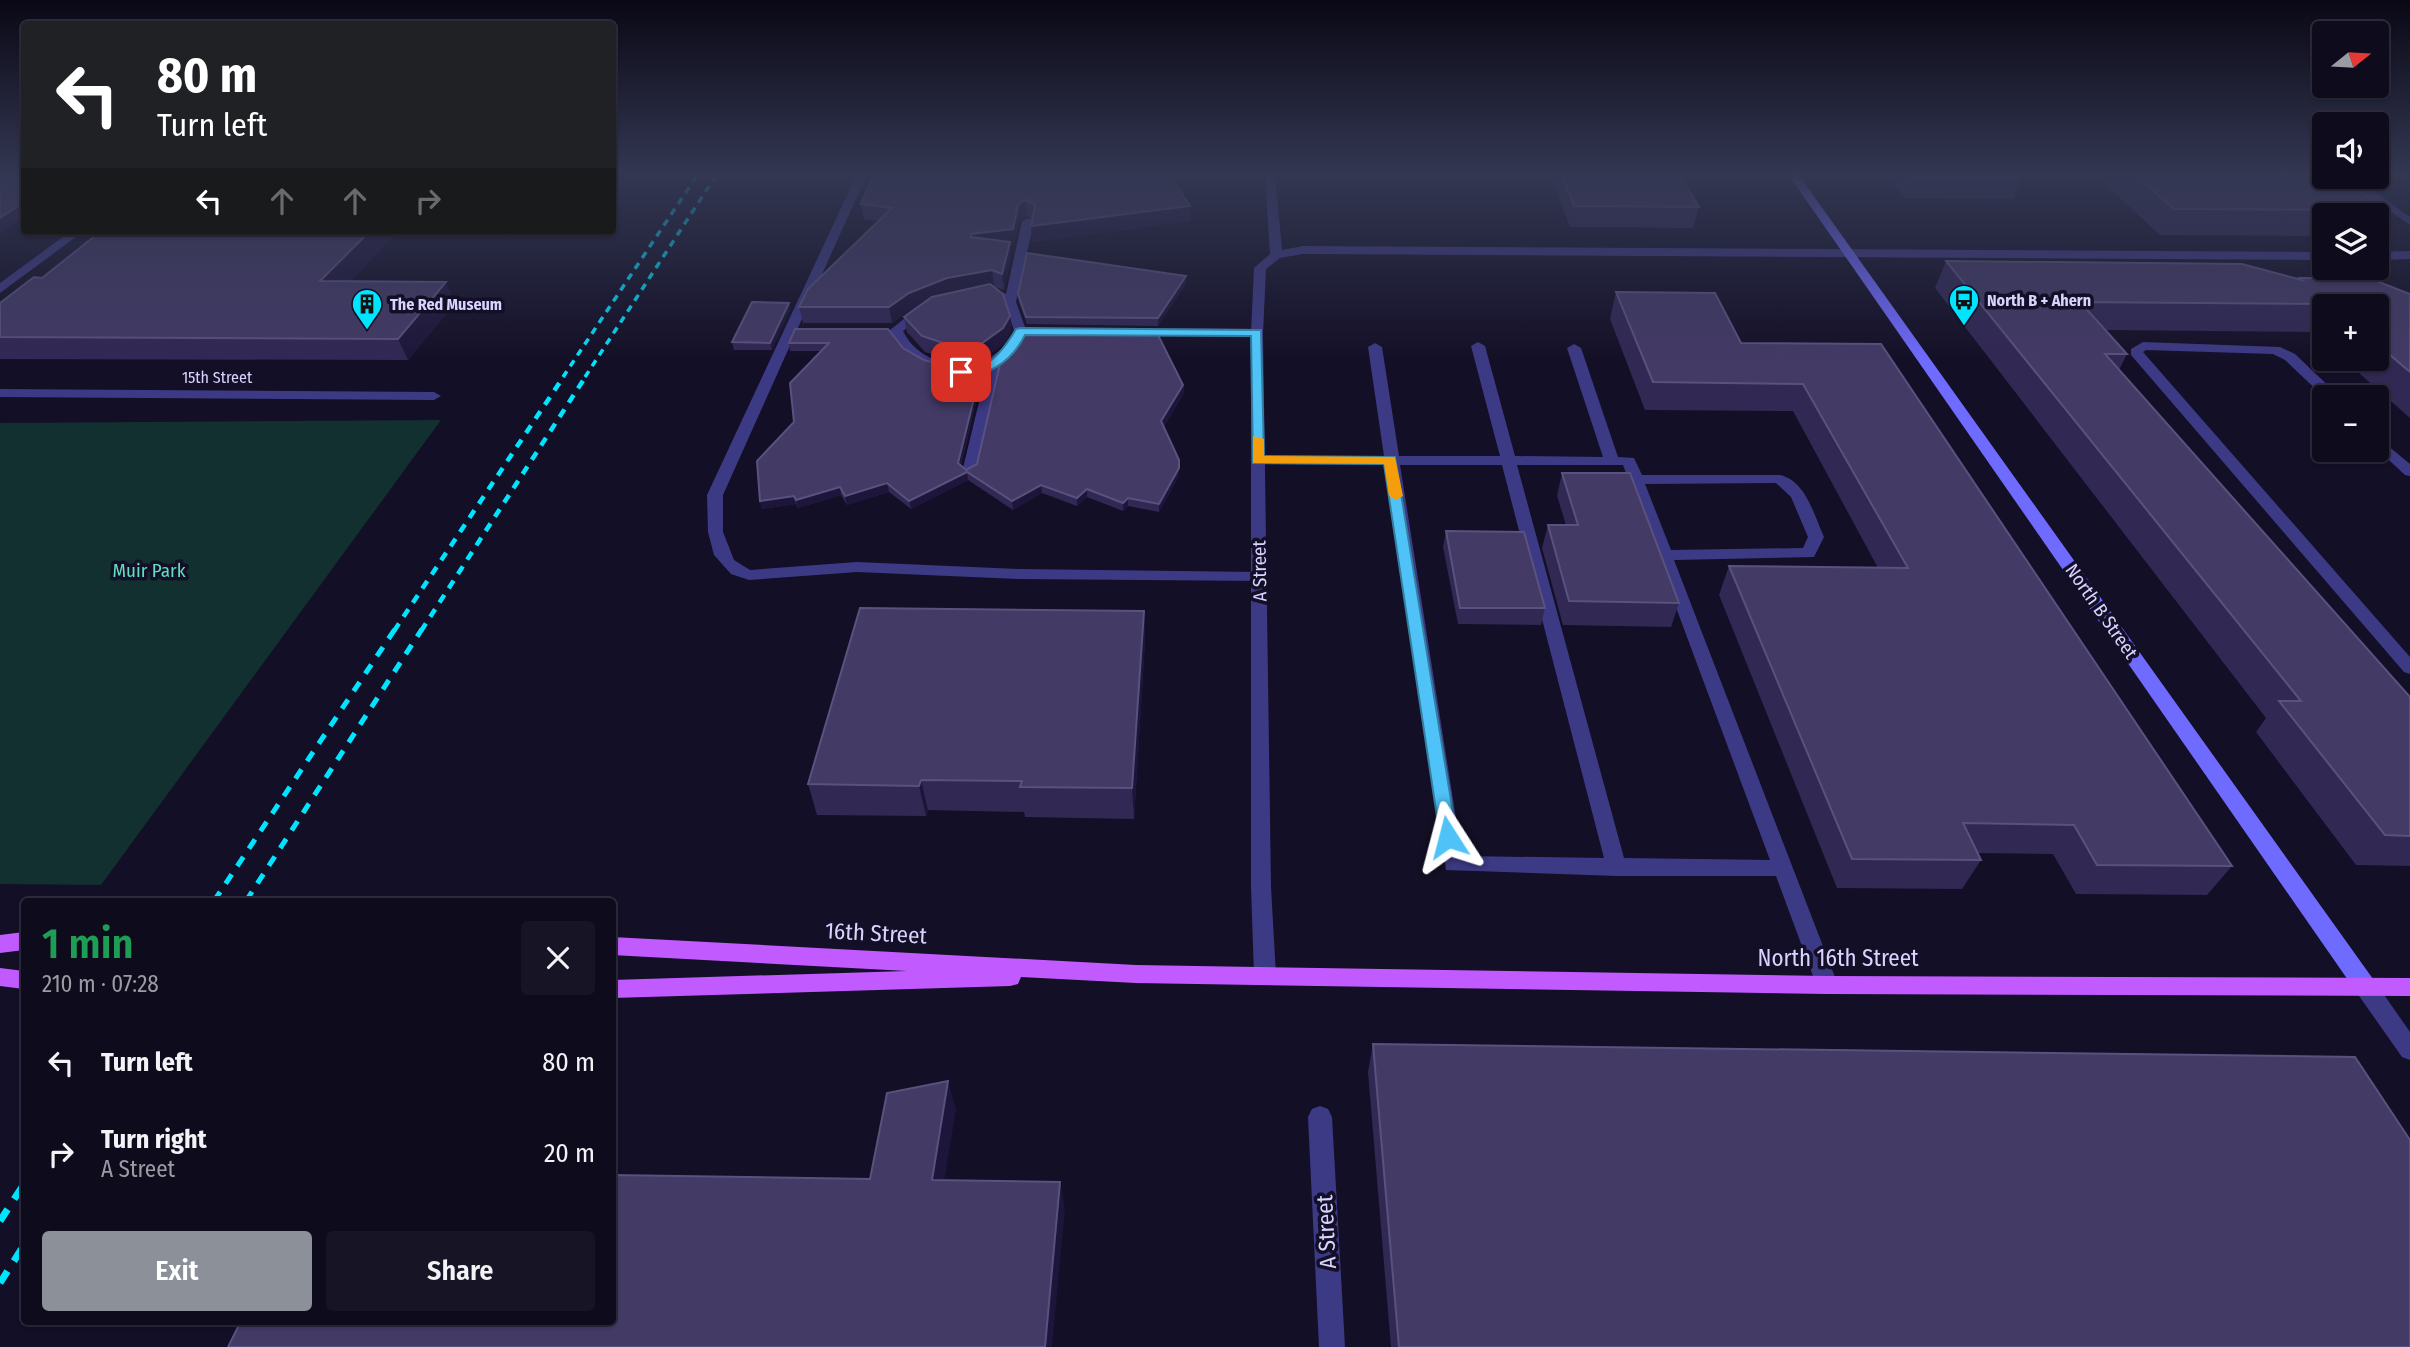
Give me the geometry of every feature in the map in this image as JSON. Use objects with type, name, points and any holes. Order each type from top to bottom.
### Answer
[{"type":"main road","points":[[0,943],[21,942]]},
{"type":"main road","name":"16th Street","points":[[616,946],[1136,974]]},
{"type":"main road","name":"16th Street","points":[[616,989],[1136,974],[1265,975]]},
{"type":"main road","name":"North 16th Street","points":[[1265,975],[1827,985],[2410,987]]},
{"type":"main road","points":[[0,977],[21,980]]},
{"type":"street","points":[[0,289],[70,237]]},
{"type":"street","points":[[836,237],[798,330],[715,495],[714,523],[719,550],[734,573],[766,575],[869,567],[1018,574],[1259,577]]},
{"type":"street","points":[[1010,302],[1024,237]]},
{"type":"street","points":[[1275,237],[1276,255],[1303,250],[2312,256]]},
{"type":"street","name":"North B Street","points":[[1838,237],[2410,1049]]},
{"type":"street","name":"A Street","points":[[1265,975],[1261,887],[1256,333],[1260,268],[1276,255]]},
{"type":"street","points":[[2389,256],[2410,255]]},
{"type":"street","points":[[937,304],[917,312],[890,330],[907,349],[946,368],[975,374],[1013,347],[1020,331],[1018,315],[1010,302],[994,292],[970,296]]},
{"type":"street","points":[[1020,331],[1062,332]]},
{"type":"street","points":[[1118,332],[1256,333]]},
{"type":"street","points":[[1478,346],[1617,868]]},
{"type":"street","points":[[2319,385],[2290,357],[2276,350],[2143,346],[2136,352],[2410,668]]},
{"type":"street","points":[[1375,347],[1453,864],[1783,868]]},
{"type":"street","points":[[1574,348],[1612,461]]},
{"type":"street","points":[[969,472],[995,362]]},
{"type":"street","name":"15th Street","points":[[0,393],[434,396]]},
{"type":"street","points":[[2389,452],[2410,472]]},
{"type":"street","points":[[1257,460],[1629,461],[1827,985]]},
{"type":"street","points":[[1636,480],[1780,480],[1798,495],[1816,537],[1808,553],[1665,555]]},
{"type":"street","name":"A Street","points":[[1320,1117],[1332,1347]]},
{"type":"green space","name":"Muir Park","points":[[441,420],[101,885],[0,884],[0,423]]},
{"type":"building","points":[[94,237],[364,237],[320,281],[446,282],[398,339],[0,337],[0,303],[34,277],[42,278]]},
{"type":"building","points":[[862,237],[971,237],[1010,242],[1002,274],[992,270],[947,278],[909,293],[889,307],[799,307],[808,289]]},
{"type":"building","points":[[1027,253],[1186,276],[1158,318],[1026,317],[1018,294]]},
{"type":"building","points":[[1946,261],[2242,264],[2302,280],[2300,278],[2374,280],[2410,294],[2410,372],[2389,354],[2389,294],[2312,294],[2312,304],[2080,302],[2127,354],[2105,354],[2410,697],[2410,836],[2385,835],[2279,701],[2301,701]]},
{"type":"building","points":[[990,284],[1003,294],[1010,316],[1003,328],[970,352],[922,336],[904,317],[932,297]]},
{"type":"building","points":[[1616,292],[1715,293],[1741,343],[1881,344],[2232,866],[2097,865],[2074,825],[1963,823],[1981,860],[1852,859],[1729,566],[1908,568],[1803,384],[1653,382]]},
{"type":"building","points":[[752,302],[789,303],[770,343],[732,342]]},
{"type":"building","points":[[795,329],[888,329],[903,348],[924,360],[973,373],[981,370],[958,463],[966,470],[977,464],[1002,355],[1019,344],[1026,330],[1156,331],[1183,385],[1161,421],[1179,460],[1179,468],[1159,504],[1128,498],[1123,503],[1087,489],[1077,498],[1041,485],[1012,501],[967,472],[909,501],[887,483],[845,496],[840,487],[796,500],[794,496],[760,501],[757,461],[794,422],[790,383],[829,343],[789,343]]},
{"type":"building","points":[[1562,473],[1630,473],[1679,603],[1569,601],[1548,525],[1578,525]]},
{"type":"building","points":[[1446,531],[1524,532],[1545,608],[1460,608]]},
{"type":"building","points":[[860,608],[1144,611],[1132,788],[1020,787],[1022,781],[921,780],[919,786],[808,784]]},
{"type":"building","points":[[1373,1044],[2355,1057],[2410,1140],[2410,1347],[1399,1347]]},
{"type":"building","points":[[948,1081],[932,1180],[1060,1182],[1045,1347],[228,1347],[239,1325],[616,1325],[616,1175],[870,1179],[887,1093]]},
{"type":"railway","points":[[563,377],[656,237]]},
{"type":"railway","points":[[585,377],[676,237]]},
{"type":"railway","points":[[394,631],[564,376]]},
{"type":"railway","points":[[421,631],[586,376]]},
{"type":"railway","points":[[216,898],[395,629]]},
{"type":"railway","points":[[248,898],[422,629]]},
{"type":"railway","points":[[0,1221],[21,1189]]},
{"type":"railway","points":[[0,1283],[21,1250]]},
{"type":"slow traffic","points":[[1257,439],[1257,460],[1390,460],[1396,496]]},
{"type":"place","name":"North B + Ahern","points":[[1964,327]]},
{"type":"place","name":"The Red Museum","points":[[367,331]]},
{"type":"route","points":[[961,372],[975,374],[1003,356],[1013,347],[1020,331],[1256,333],[1257,460],[1390,460],[1448,837]]}]
